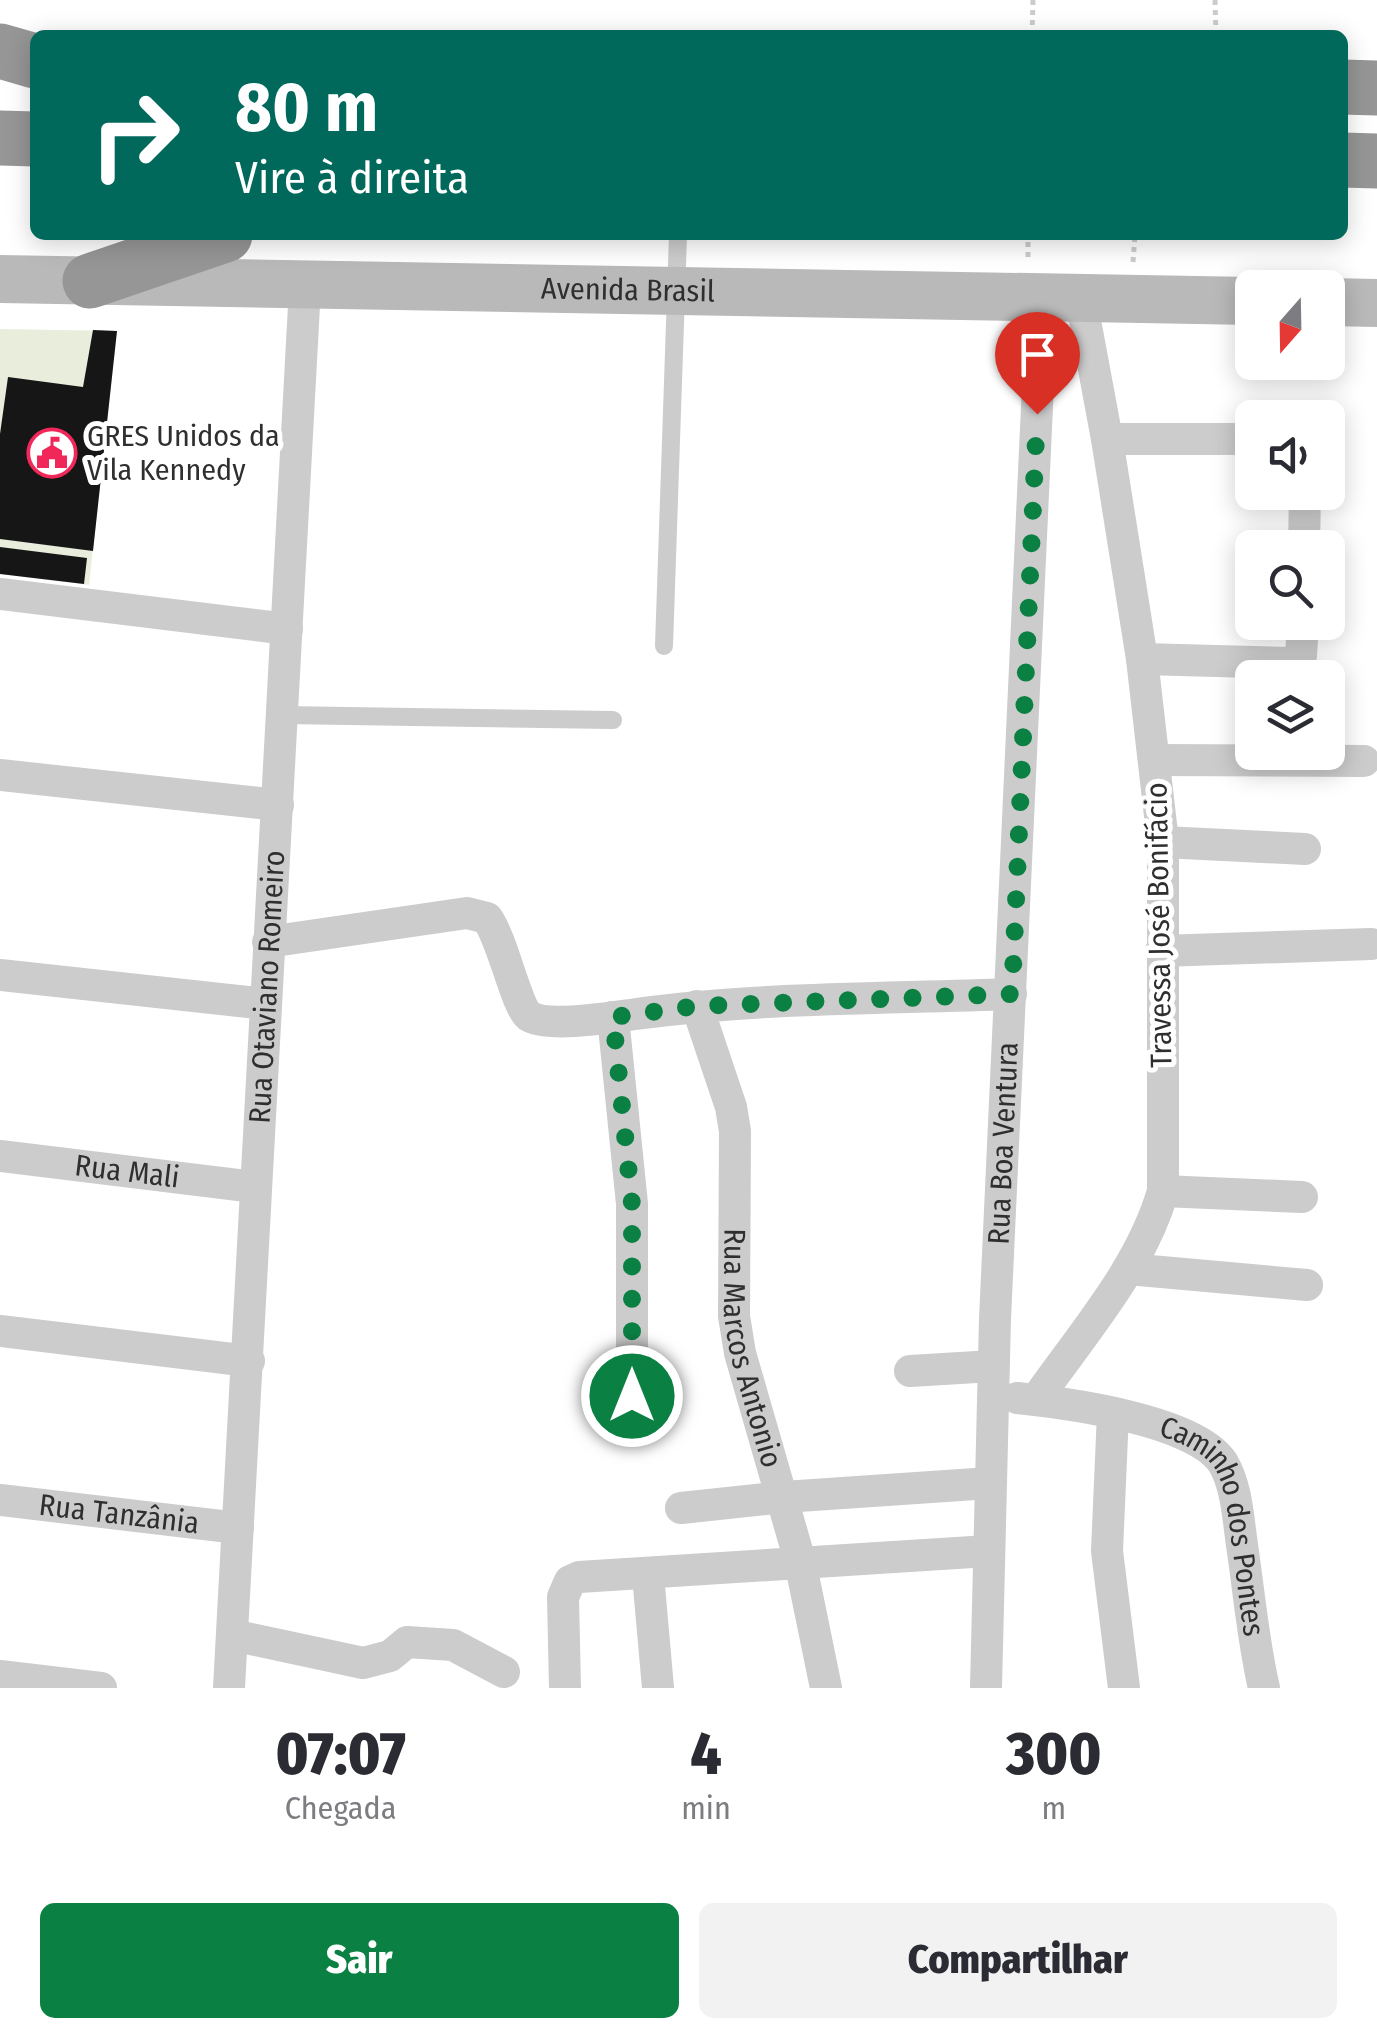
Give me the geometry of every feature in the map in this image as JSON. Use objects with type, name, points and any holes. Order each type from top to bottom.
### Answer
[{"type":"highway","points":[[0,51],[30,63]]},
{"type":"highway","points":[[0,68],[30,65]]},
{"type":"highway","points":[[1348,87],[1377,88]]},
{"type":"highway","points":[[0,138],[30,139]]},
{"type":"highway","points":[[1348,160],[1377,161]]},
{"type":"highway","points":[[90,281],[210,240]]},
{"type":"street","name":"Avenida Brasil","points":[[0,279],[678,292],[1050,289],[1235,300]]},
{"type":"street","name":"Rua Otaviano Romeiro","points":[[229,1688],[305,287]]},
{"type":"street","name":"Travessa José Bonifácio","points":[[1036,1400],[1128,1269],[1156,1217],[1163,1190],[1162,842],[1155,760],[1108,439],[1050,289]]},
{"type":"street","name":"Rua Boa Ventura","points":[[986,1688],[994,1381],[1050,289]]},
{"type":"street","points":[[1345,302],[1377,303]]},
{"type":"street","points":[[1108,439],[1235,439]]},
{"type":"street","points":[[0,594],[287,629]]},
{"type":"street","points":[[1142,659],[1283,664],[1298,661],[1302,640]]},
{"type":"street","points":[[1155,760],[1364,761]]},
{"type":"street","points":[[0,776],[278,805]]},
{"type":"street","points":[[1162,842],[1305,849]]},
{"type":"street","points":[[268,942],[467,914],[487,918],[498,934],[521,1004],[530,1016],[548,1021],[697,1006],[1012,994]]},
{"type":"street","points":[[1161,951],[1371,944]]},
{"type":"street","points":[[0,975],[266,1004]]},
{"type":"street","name":"Rua Marcos Antonio","points":[[697,1006],[731,1107],[735,1131],[734,1316],[740,1353],[784,1497],[826,1688]]},
{"type":"street","points":[[613,1017],[632,1204],[632,1396]]},
{"type":"street","name":"Rua Mali","points":[[0,1156],[255,1188]]},
{"type":"street","points":[[1163,1190],[1302,1197]]},
{"type":"street","points":[[1128,1269],[1307,1285]]},
{"type":"street","points":[[0,1332],[249,1361]]},
{"type":"street","name":"Caminho dos Pontes","points":[[910,1371],[994,1381],[1036,1400],[1113,1413],[1186,1433],[1208,1446],[1222,1462],[1232,1486],[1264,1688]]},
{"type":"street","points":[[1113,1413],[1107,1552],[1124,1688]]},
{"type":"street","points":[[681,1508],[990,1483]]},
{"type":"street","name":"Rua Tanzânia","points":[[0,1500],[238,1528]]},
{"type":"street","points":[[565,1688],[563,1596],[570,1581],[579,1577],[988,1551]]},
{"type":"street","points":[[648,1574],[658,1688]]},
{"type":"street","points":[[232,1635],[364,1663],[390,1656],[407,1642],[452,1646],[504,1672]]},
{"type":"street","points":[[0,1676],[101,1688]]},
{"type":"lane","points":[[664,646],[678,240]]},
{"type":"lane","points":[[283,714],[613,720]]},
{"type":"path","points":[[1032,30],[1033,0]]},
{"type":"path","points":[[1216,0],[1216,30]]},
{"type":"path","points":[[1030,240],[1050,289]]},
{"type":"green space","name":"GRES Unidos da Vila Kennedy","points":[[0,329],[117,331],[89,585],[0,574]]},
{"type":"building","name":"GRES Unidos da Vila Kennedy","points":[[93,330],[117,331],[93,551],[0,539],[0,434],[8,377],[83,387]]},
{"type":"building","points":[[0,547],[87,558],[84,584],[0,574]]},
{"type":"place","name":"GRES Unidos da Vila Kennedy","points":[[52,453]]},
{"type":"route","points":[[632,1396],[632,1204],[613,1017],[697,1006],[1012,994],[1037,414]]}]
